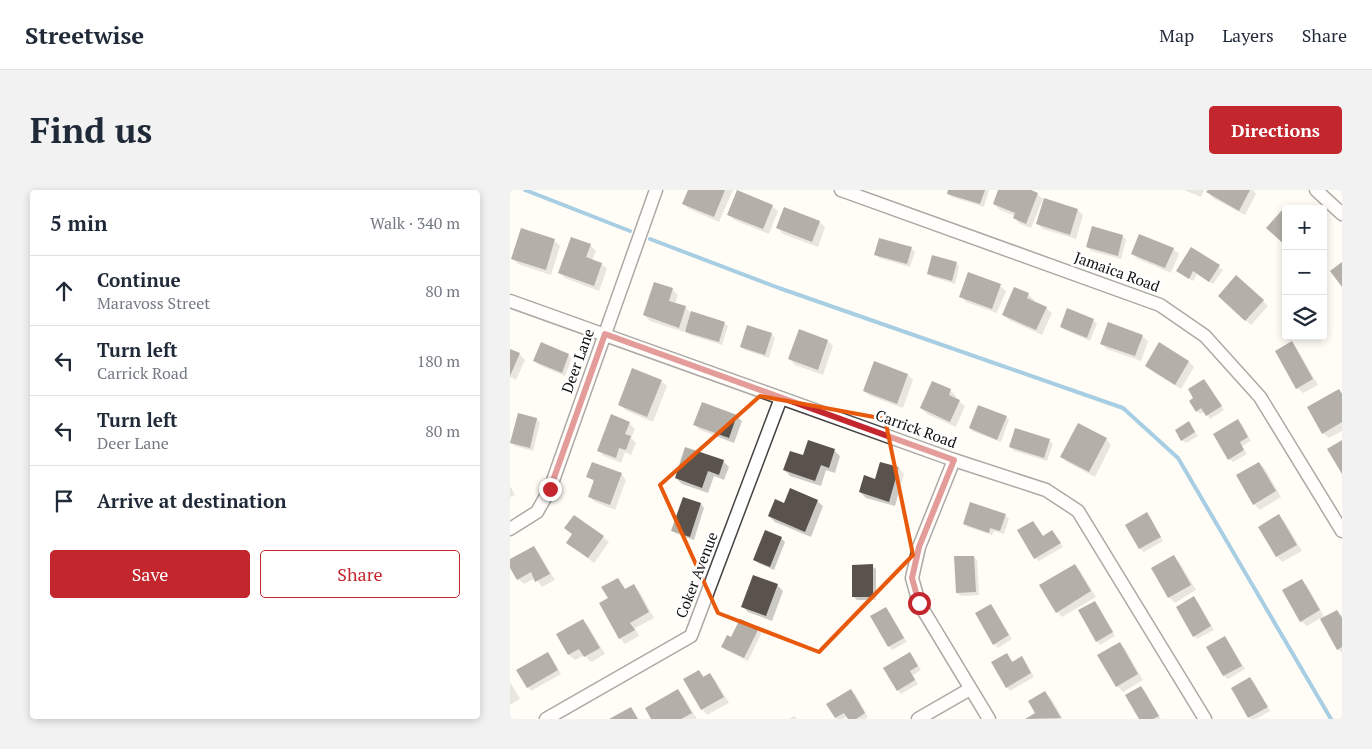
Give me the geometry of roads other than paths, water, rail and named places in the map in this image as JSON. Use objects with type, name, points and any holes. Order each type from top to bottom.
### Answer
[{"type":"street","name":"Deer Lane","points":[[510,529],[537,512],[550,489],[656,190]]},
{"type":"street","name":"Jamaica Road","points":[[841,190],[1160,304],[1205,336],[1260,397],[1342,532]]},
{"type":"street","points":[[1316,190],[1342,214]]},
{"type":"street","name":"Carrick Road","points":[[510,301],[954,460],[1046,490],[1078,512],[1205,719]]},
{"type":"street","name":"Coker Avenue","points":[[546,719],[691,636],[781,398]]},
{"type":"street","points":[[954,460],[919,547],[912,578],[919,603],[989,719]]},
{"type":"street","points":[[918,719],[970,688]]},
{"type":"waterway","points":[[525,190],[630,231]]},
{"type":"waterway","points":[[650,239],[779,288],[1123,408],[1178,458],[1331,719]]}]
